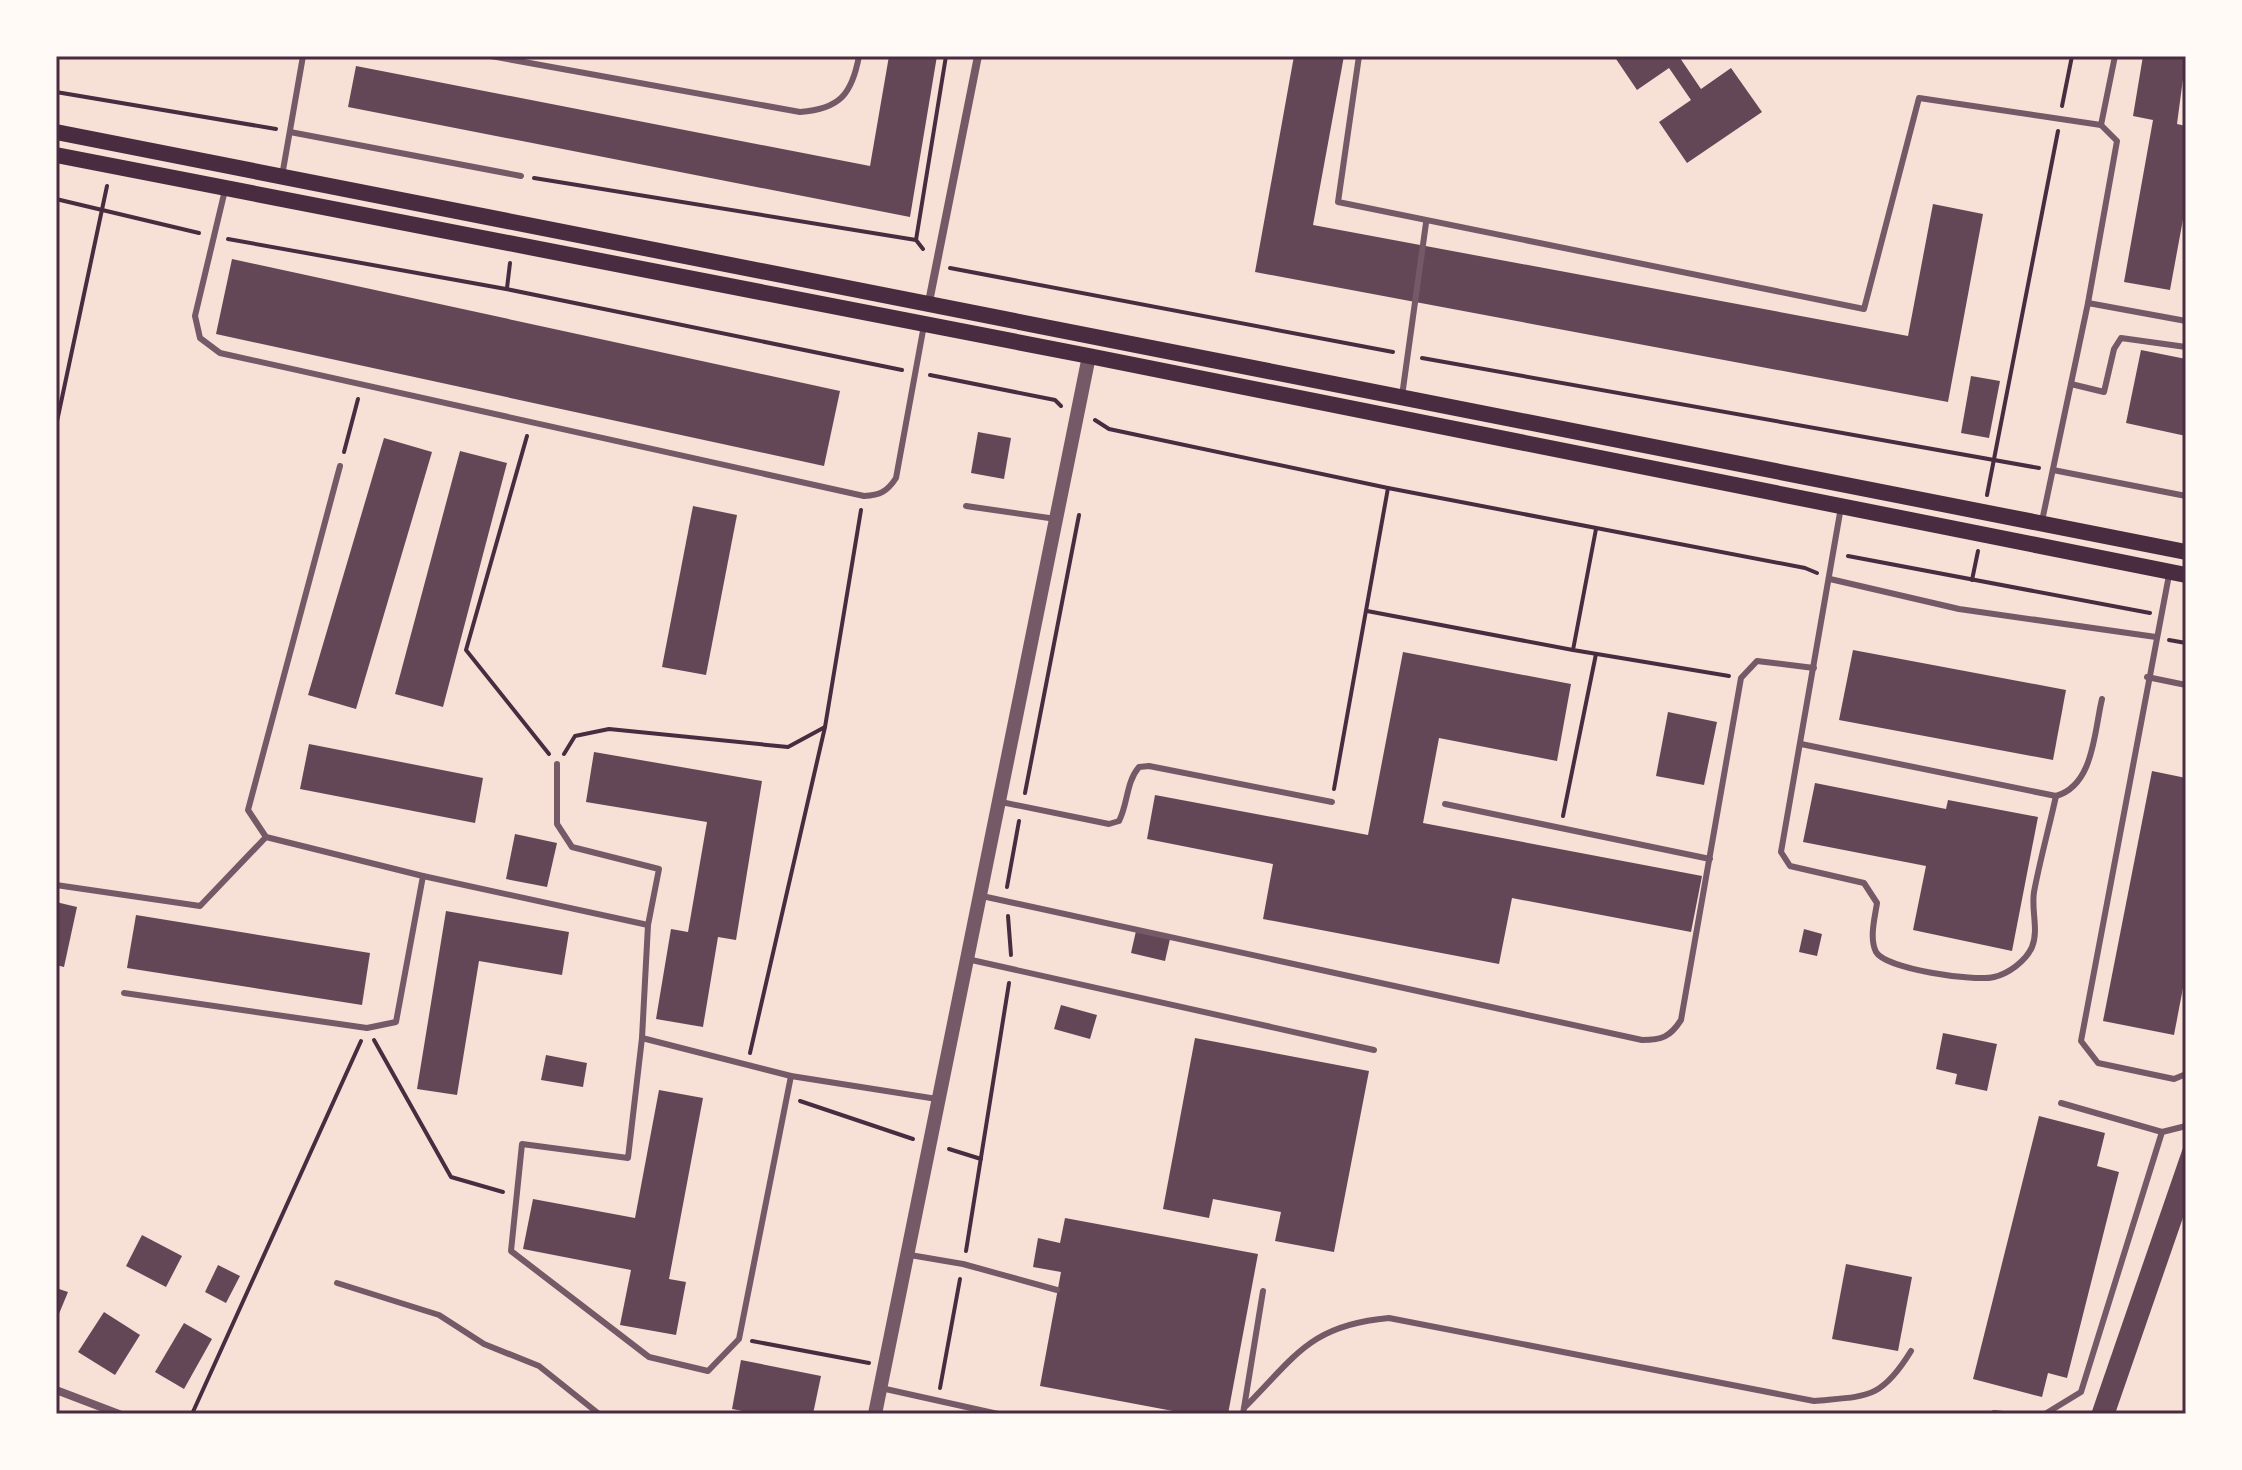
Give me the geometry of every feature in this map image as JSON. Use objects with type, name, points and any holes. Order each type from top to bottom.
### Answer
[{"type":"main road","points":[[56,132],[515,225],[929,302],[2180,550],[2178,573],[1089,356],[56,155]]},
{"type":"main road","points":[[225,188],[230,165]]},
{"type":"main road","points":[[278,199],[282,176]]},
{"type":"main road","points":[[1399,418],[1402,396]]},
{"type":"main road","points":[[1841,507],[1845,485]]},
{"type":"main road","points":[[2037,546],[2042,524]]},
{"type":"street","points":[[929,302],[978,56]]},
{"type":"street","points":[[875,1414],[1089,356]]},
{"type":"street","points":[[56,1390],[119,1414]]},
{"type":"lane","points":[[282,176],[303,56]]},
{"type":"lane","points":[[491,56],[800,112],[824,110],[843,98],[854,80],[859,56]]},
{"type":"lane","points":[[1359,56],[1338,202],[1426,223],[1864,309],[1919,98],[2101,125],[2117,141],[2088,303],[2042,524]]},
{"type":"lane","points":[[2101,125],[2115,56]]},
{"type":"lane","points":[[290,132],[521,176]]},
{"type":"lane","points":[[225,188],[195,316],[200,338],[220,353],[864,496],[879,495],[889,489],[896,478],[924,325]]},
{"type":"lane","points":[[1402,396],[1426,223]]},
{"type":"lane","points":[[2088,303],[2186,321]]},
{"type":"lane","points":[[2071,384],[2104,392],[2114,349],[2121,338],[2186,347]]},
{"type":"lane","points":[[340,466],[248,810],[266,837],[423,876],[648,925]]},
{"type":"lane","points":[[2053,470],[2186,496]]},
{"type":"lane","points":[[966,506],[1056,519]]},
{"type":"lane","points":[[1841,507],[1781,852],[1784,860],[1790,866],[1864,883],[1877,903],[1872,938],[1877,953],[1889,963],[1972,979],[1996,977],[2019,964],[2032,948],[2035,928],[2033,895],[2056,796]]},
{"type":"lane","points":[[2178,573],[2160,615],[2147,677],[2124,823],[2081,1041],[2098,1063],[2174,1079],[2186,1074]]},
{"type":"lane","points":[[1830,579],[1959,609],[2156,637]]},
{"type":"lane","points":[[980,896],[1642,1040],[1660,1040],[1672,1034],[1681,1020],[1741,678],[1757,661],[1769,660],[1814,668]]},
{"type":"lane","points":[[2147,677],[2186,685]]},
{"type":"lane","points":[[1801,744],[2056,796],[2069,792],[2081,781],[2102,699]]},
{"type":"lane","points":[[557,764],[557,824],[572,847],[659,869],[648,925],[642,1038],[628,1158],[522,1144],[511,1251],[649,1357],[708,1371],[739,1339],[791,1076]]},
{"type":"lane","points":[[999,802],[1109,824],[1119,821],[1123,813],[1132,774],[1139,767],[1149,766],[1332,802]]},
{"type":"lane","points":[[1445,804],[1710,859]]},
{"type":"lane","points":[[56,885],[200,906],[266,837]]},
{"type":"lane","points":[[124,993],[367,1028],[396,1022],[423,876]]},
{"type":"lane","points":[[967,959],[1374,1050]]},
{"type":"lane","points":[[642,1038],[791,1076],[937,1099]]},
{"type":"lane","points":[[2061,1103],[2162,1132],[2186,1126]]},
{"type":"lane","points":[[2045,1414],[2081,1392],[2162,1132]]},
{"type":"lane","points":[[906,1254],[963,1264],[1057,1290]]},
{"type":"lane","points":[[337,1283],[439,1315],[484,1344],[539,1366],[599,1414]]},
{"type":"lane","points":[[1244,1411],[1263,1291]]},
{"type":"lane","points":[[1244,1411],[1314,1337],[1356,1321],[1389,1318],[1814,1401],[1865,1396],[1894,1379],[1911,1351]]},
{"type":"lane","points":[[2186,1354],[2186,1387]]},
{"type":"lane","points":[[879,1388],[998,1414]]},
{"type":"lane","points":[[1994,1413],[2003,1414]]},
{"type":"path","points":[[916,240],[946,56]]},
{"type":"path","points":[[1986,501],[2072,56]]},
{"type":"path","points":[[56,92],[290,132]]},
{"type":"path","points":[[521,176],[916,240],[927,254]]},
{"type":"path","points":[[56,426],[107,183]]},
{"type":"path","points":[[56,199],[213,236],[506,289],[1055,400],[1065,410]]},
{"type":"path","points":[[506,289],[510,263]]},
{"type":"path","points":[[950,268],[1407,355],[2053,470]]},
{"type":"path","points":[[340,466],[362,386]]},
{"type":"path","points":[[1088,415],[1109,429],[1388,488],[1805,568],[1830,579]]},
{"type":"path","points":[[531,423],[466,650],[557,764],[575,736],[609,729],[788,747],[825,727]]},
{"type":"path","points":[[1332,802],[1388,488]]},
{"type":"path","points":[[748,1063],[825,727],[864,496]]},
{"type":"path","points":[[1573,650],[1596,529]]},
{"type":"path","points":[[1972,580],[1979,546]]},
{"type":"path","points":[[1833,553],[2160,615]]},
{"type":"path","points":[[1367,611],[1741,678]]},
{"type":"path","points":[[1560,828],[1596,654]]},
{"type":"path","points":[[367,1028],[451,1177],[516,1196]]},
{"type":"path","points":[[192,1414],[367,1028]]},
{"type":"path","points":[[787,1097],[919,1141]]},
{"type":"path","points":[[941,1146],[981,1159]]},
{"type":"path","points":[[739,1339],[883,1366]]},
{"type":"building","points":[[889,56],[937,56],[910,217],[348,107],[356,66],[870,166]]},
{"type":"building","points":[[1294,56],[1344,56],[1313,225],[1908,336],[1933,204],[1983,214],[1948,402],[1255,272]]},
{"type":"building","points":[[1614,56],[1683,56],[1680,58],[1701,89],[1731,68],[1762,112],[1687,163],[1659,122],[1691,100],[1669,68],[1637,90]]},
{"type":"building","points":[[2143,56],[2186,56],[2177,124],[2186,126],[2186,203],[2170,290],[2124,282],[2153,120],[2133,116]]},
{"type":"building","points":[[232,259],[840,391],[824,466],[216,334]]},
{"type":"building","points":[[2141,350],[2186,359],[2186,436],[2126,423]]},
{"type":"building","points":[[1971,376],[2000,381],[1989,438],[1961,433]]},
{"type":"building","points":[[978,432],[1011,438],[1004,479],[971,473]]},
{"type":"building","points":[[384,438],[432,452],[356,709],[308,695]]},
{"type":"building","points":[[460,451],[507,463],[443,707],[395,694]]},
{"type":"building","points":[[693,506],[737,515],[706,675],[662,667]]},
{"type":"building","points":[[1853,650],[2066,690],[2053,760],[1839,720]]},
{"type":"building","points":[[1403,652],[1571,684],[1557,761],[1439,738],[1423,823],[1702,876],[1691,932],[1512,898],[1499,964],[1263,919],[1273,864],[1147,839],[1155,795],[1368,835]]},
{"type":"building","points":[[1668,712],[1717,722],[1704,785],[1656,776]]},
{"type":"building","points":[[309,744],[483,778],[475,823],[300,789]]},
{"type":"building","points":[[594,752],[762,781],[736,940],[718,937],[703,1027],[656,1019],[671,929],[688,932],[707,822],[586,802]]},
{"type":"building","points":[[2152,771],[2186,778],[2186,972],[2174,1035],[2103,1021]]},
{"type":"building","points":[[1815,783],[1946,809],[1948,800],[2038,817],[2012,951],[1913,930],[1926,866],[1803,842]]},
{"type":"building","points":[[515,834],[557,843],[547,887],[506,879]]},
{"type":"building","points":[[56,902],[77,907],[64,967],[56,965]]},
{"type":"building","points":[[446,911],[569,932],[562,975],[479,961],[457,1095],[417,1089]]},
{"type":"building","points":[[136,915],[370,953],[362,1005],[127,968]]},
{"type":"building","points":[[1804,929],[1822,934],[1817,956],[1799,952]]},
{"type":"building","points":[[1136,931],[1170,939],[1165,961],[1131,953]]},
{"type":"building","points":[[1061,1005],[1097,1015],[1090,1039],[1054,1029]]},
{"type":"building","points":[[1943,1033],[1997,1044],[1987,1091],[1955,1084],[1957,1074],[1936,1069]]},
{"type":"building","points":[[1195,1038],[1369,1071],[1334,1252],[1275,1241],[1281,1212],[1213,1199],[1209,1218],[1163,1209]]},
{"type":"building","points":[[546,1055],[587,1063],[583,1087],[541,1080]]},
{"type":"building","points":[[659,1090],[703,1098],[669,1279],[686,1282],[676,1335],[620,1325],[631,1270],[523,1249],[533,1199],[635,1218]]},
{"type":"building","points":[[2039,1116],[2105,1133],[2097,1166],[2119,1172],[2067,1378],[2048,1373],[2042,1397],[1973,1379]]},
{"type":"building","points":[[2186,1139],[2186,1209],[2115,1414],[2091,1414]]},
{"type":"building","points":[[1065,1218],[1258,1254],[1228,1414],[1189,1414],[1040,1386],[1061,1272],[1033,1267],[1038,1238],[1060,1243]]},
{"type":"building","points":[[142,1235],[182,1256],[166,1287],[126,1266]]},
{"type":"building","points":[[1846,1264],[1912,1277],[1898,1351],[1832,1339]]},
{"type":"building","points":[[218,1265],[240,1276],[226,1303],[205,1292]]},
{"type":"building","points":[[56,1288],[68,1292],[56,1321]]},
{"type":"building","points":[[104,1312],[140,1335],[115,1375],[78,1352]]},
{"type":"building","points":[[184,1323],[212,1339],[184,1389],[155,1372]]},
{"type":"building","points":[[741,1360],[821,1376],[813,1414],[758,1414],[732,1409]]}]
